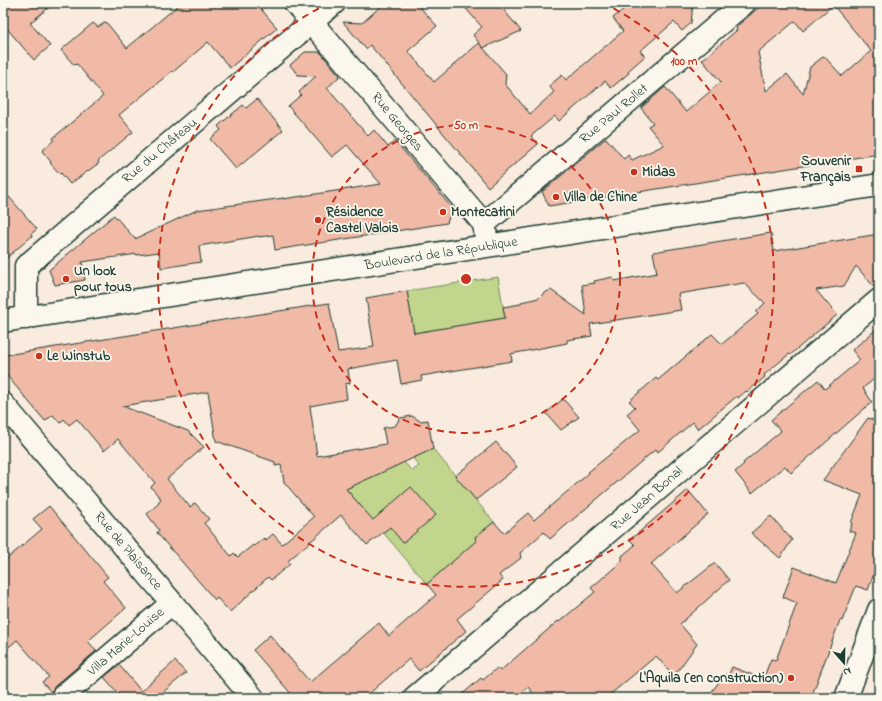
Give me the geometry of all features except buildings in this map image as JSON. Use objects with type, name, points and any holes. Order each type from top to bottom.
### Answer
[{"type":"street","name":"Rue Georges","points":[[295,3],[484,224]]},
{"type":"street","name":"Rue du Château","points":[[26,318],[26,266],[334,3]]},
{"type":"street","name":"Rue Paul Rollet","points":[[484,224],[744,3]]},
{"type":"street","name":"Boulevard de la République","points":[[3,322],[879,185]]},
{"type":"street","points":[[484,224],[487,246]]},
{"type":"street","name":"Rue Jean Bonal","points":[[414,698],[879,300]]},
{"type":"street","name":"Rue de Plaisance","points":[[3,404],[253,698]]},
{"type":"street","name":"Villa Marie-Louise","points":[[63,696],[172,602]]},
{"type":"street","points":[[846,698],[879,610]]},
{"type":"green space","points":[[498,277],[505,318],[414,333],[407,291]]},
{"type":"green space","points":[[433,449],[494,522],[476,537],[484,549],[473,544],[427,584],[346,489],[404,462],[412,471],[419,466],[413,458]]},
{"type":"place","name":"Souvenir Français","points":[[859,169]]},
{"type":"place","name":"Midas","points":[[634,172]]},
{"type":"place","name":"Villa de Chine","points":[[556,197]]},
{"type":"place","name":"Montecatini","points":[[443,212]]},
{"type":"place","name":"Résidence Castel Valois","points":[[318,220]]},
{"type":"place","name":"Un look pour tous","points":[[66,279]]},
{"type":"place","name":"Le Winstub","points":[[39,356]]},
{"type":"place","name":"L'Aquila (en construction)","points":[[791,678]]}]
